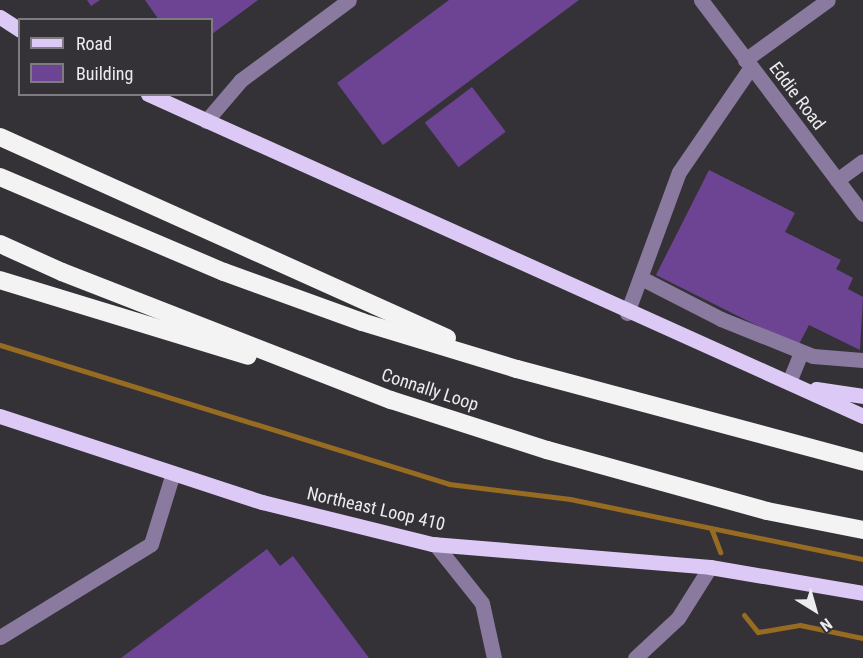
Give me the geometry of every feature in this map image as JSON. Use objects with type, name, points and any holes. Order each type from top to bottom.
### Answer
[{"type":"highway","points":[[0,138],[517,369]]},
{"type":"highway","points":[[0,177],[224,272],[362,322],[517,369],[863,462]]},
{"type":"highway","name":"Connally Loop","points":[[0,243],[62,272],[391,400],[547,450],[767,511],[863,530]]},
{"type":"highway","points":[[0,280],[391,400]]},
{"type":"main road","points":[[0,16],[18,29]]},
{"type":"main road","points":[[152,96],[627,313],[804,388],[863,416]]},
{"type":"main road","points":[[804,388],[863,396]]},
{"type":"main road","name":"Northeast Loop 410","points":[[0,416],[262,502],[435,544],[710,567],[863,593]]},
{"type":"street","points":[[206,121],[241,80],[349,0]]},
{"type":"street","name":"Eddie Road","points":[[701,0],[863,214]]},
{"type":"street","points":[[627,313],[643,279],[679,172],[748,63],[828,0]]},
{"type":"street","points":[[837,180],[863,161]]},
{"type":"street","points":[[643,279],[721,319],[813,356],[863,360]]},
{"type":"street","points":[[789,382],[801,351]]},
{"type":"street","points":[[0,637],[151,544],[173,473]]},
{"type":"street","points":[[435,544],[482,603],[494,658]]},
{"type":"street","points":[[635,658],[678,618],[710,567]]},
{"type":"building","points":[[87,0],[100,0],[91,6]]},
{"type":"building","points":[[145,0],[258,0],[213,33],[213,18],[158,18]]},
{"type":"building","points":[[449,0],[579,0],[383,145],[337,83]]},
{"type":"building","points":[[472,87],[506,132],[459,167],[425,123]]},
{"type":"building","points":[[709,170],[795,213],[785,232],[841,260],[836,269],[853,278],[848,289],[863,297],[860,350],[809,325],[798,346],[656,275]]},
{"type":"building","points":[[267,549],[280,566],[293,556],[369,658],[121,658]]},
{"type":"waterway","points":[[0,345],[449,484],[570,499],[863,559]]},
{"type":"waterway","points":[[711,528],[720,552]]},
{"type":"waterway","points":[[744,615],[758,632],[800,625],[863,638]]}]
